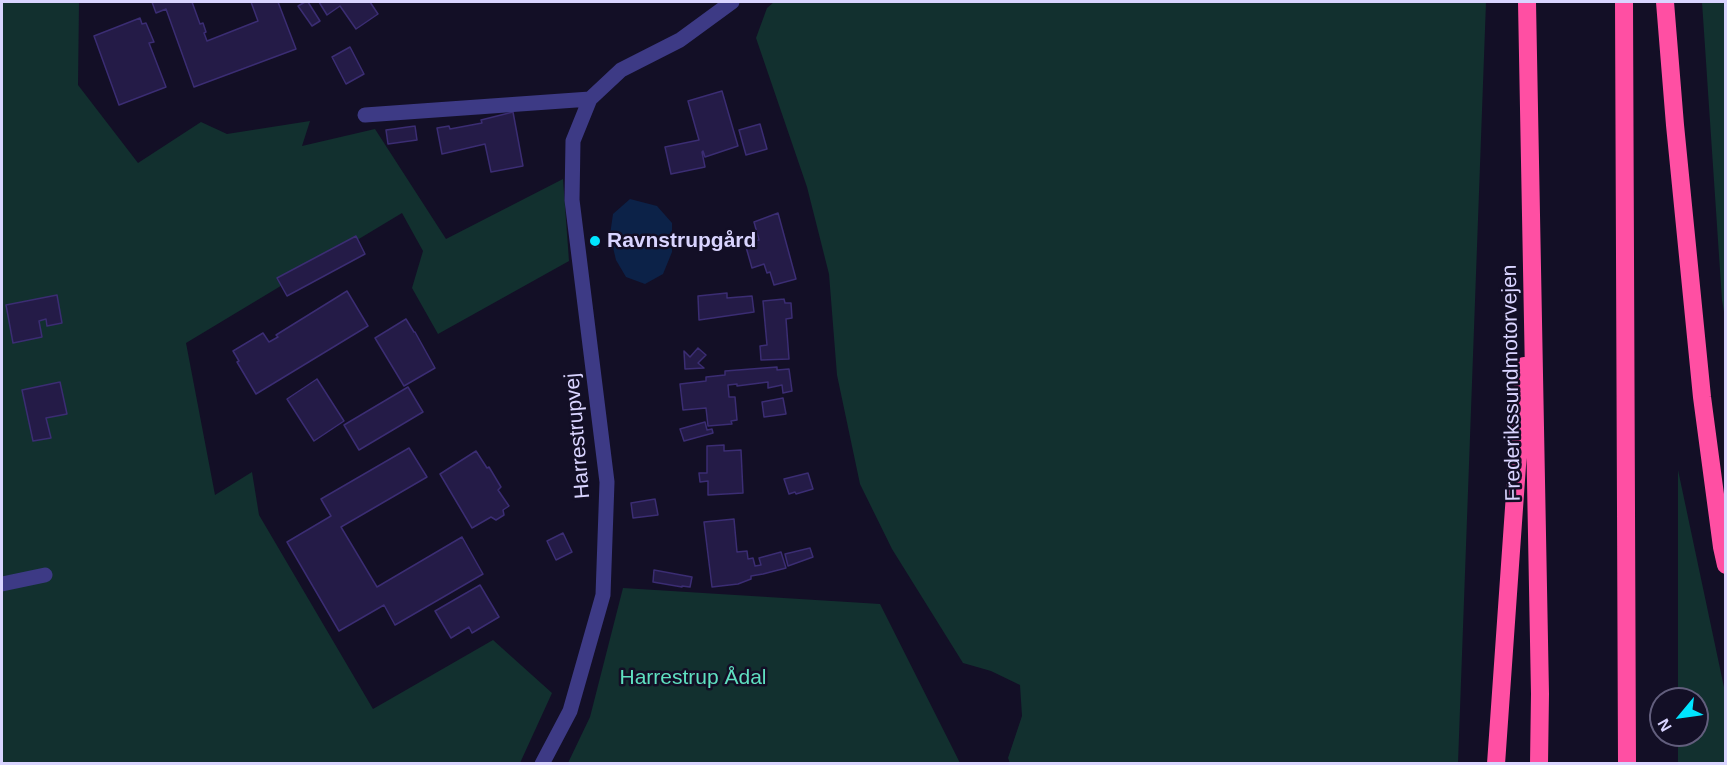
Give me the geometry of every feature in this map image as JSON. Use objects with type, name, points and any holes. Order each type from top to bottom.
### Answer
[{"type":"highway","name":"Frederikssundmotorvejen","points":[[1527,2],[1540,682],[1539,764]]},
{"type":"highway","points":[[1624,2],[1628,764]]},
{"type":"highway","points":[[1665,2],[1702,398],[1725,565]]},
{"type":"highway","points":[[1496,764],[1533,268]]},
{"type":"street","name":"Harrestrupvej","points":[[542,764],[570,711],[603,596],[607,482],[572,200],[573,141],[590,99],[621,70],[680,40],[732,2]]},
{"type":"street","points":[[365,115],[590,99]]},
{"type":"street","points":[[2,584],[45,575]]},
{"type":"green space","points":[[2,2],[79,2],[78,85],[138,163],[201,122],[227,134],[310,121],[302,146],[375,129],[446,239],[563,179],[569,261],[438,334],[412,288],[423,251],[402,213],[186,343],[215,495],[252,472],[259,515],[373,709],[493,640],[552,693],[520,763],[2,763]]},
{"type":"green space","points":[[774,2],[1486,2],[1458,763],[1010,763],[1008,758],[1022,716],[1020,685],[991,671],[963,663],[892,549],[860,484],[837,375],[829,274],[807,187],[756,38],[767,8]]},
{"type":"green space","points":[[1702,2],[1725,2],[1725,318],[1722,300]]},
{"type":"green space","points":[[1678,470],[1725,692],[1725,763],[1678,763],[1678,747],[1709,747],[1709,687],[1678,687]]},
{"type":"green space","name":"Harrestrup Ådal","points":[[623,588],[880,604],[960,763],[568,763],[590,717]]},
{"type":"water","points":[[630,199],[657,206],[672,223],[672,252],[663,274],[645,284],[626,277],[616,260],[610,235],[613,214]]},
{"type":"building","points":[[152,2],[192,2],[200,24],[203,23],[207,41],[258,21],[251,2],[278,2],[296,49],[194,87],[166,9],[156,13]]},
{"type":"building","points":[[308,2],[320,21],[312,26],[298,6]]},
{"type":"building","points":[[319,2],[370,2],[378,14],[356,29],[340,6],[327,15]]},
{"type":"building","points":[[140,18],[142,24],[146,23],[154,42],[149,43],[166,87],[119,105],[94,36]]},
{"type":"building","points":[[350,47],[364,74],[346,84],[332,57]]},
{"type":"building","points":[[722,91],[738,146],[705,157],[703,151],[705,167],[671,174],[665,147],[699,140],[688,101]]},
{"type":"building","points":[[513,112],[523,166],[491,172],[485,144],[442,154],[437,128],[449,126],[450,129],[482,123],[481,120]]},
{"type":"building","points":[[760,124],[767,149],[746,155],[739,130]]},
{"type":"building","points":[[415,126],[417,140],[388,144],[386,130]]},
{"type":"building","points":[[778,213],[796,279],[774,285],[770,272],[767,273],[764,264],[752,268],[746,247],[754,244],[753,241],[759,240],[754,222]]},
{"type":"building","points":[[356,236],[365,254],[287,296],[277,278]]},
{"type":"building","points":[[591,236],[596,236],[598,247],[593,247]]},
{"type":"building","points":[[347,291],[368,326],[256,394],[233,351],[263,333],[269,342],[278,337],[276,335]]},
{"type":"building","points":[[727,293],[727,298],[752,296],[754,312],[699,320],[698,296]]},
{"type":"building","points":[[57,295],[62,323],[47,326],[46,319],[39,321],[42,337],[13,343],[6,305]]},
{"type":"building","points":[[784,299],[785,303],[791,303],[792,318],[786,319],[789,359],[761,360],[760,346],[767,345],[763,301]]},
{"type":"building","points":[[406,319],[435,368],[404,386],[375,338]]},
{"type":"building","points":[[698,348],[706,355],[698,363],[704,368],[685,369],[684,351],[690,357]]},
{"type":"building","points":[[777,367],[777,370],[789,369],[792,391],[783,393],[782,385],[768,388],[768,382],[728,385],[729,397],[735,397],[737,420],[731,421],[732,424],[708,426],[706,408],[683,410],[680,384],[706,381],[706,377],[725,375],[725,371]]},
{"type":"building","points":[[317,379],[344,421],[314,441],[287,399]]},
{"type":"building","points":[[60,382],[67,414],[46,418],[51,438],[33,441],[22,390]]},
{"type":"building","points":[[408,387],[423,412],[359,450],[344,425]]},
{"type":"building","points":[[783,398],[786,414],[764,417],[762,402]]},
{"type":"building","points":[[705,422],[707,430],[712,429],[713,433],[684,441],[680,429]]},
{"type":"building","points":[[724,445],[724,451],[741,450],[743,493],[708,495],[708,481],[700,482],[699,473],[707,473],[707,446]]},
{"type":"building","points":[[409,448],[427,477],[341,527],[377,587],[462,537],[483,574],[395,625],[384,605],[339,631],[287,542],[331,516],[321,499]]},
{"type":"building","points":[[476,451],[501,487],[498,490],[509,506],[503,510],[504,515],[496,520],[491,517],[472,528],[440,474]]},
{"type":"building","points":[[808,473],[813,489],[789,494],[784,479]]},
{"type":"building","points":[[655,499],[658,515],[633,518],[631,503]]},
{"type":"building","points":[[734,519],[737,552],[747,551],[748,559],[753,558],[755,566],[761,565],[759,558],[781,552],[786,568],[751,576],[751,579],[738,584],[712,587],[704,522]]},
{"type":"building","points":[[563,533],[572,552],[556,560],[547,541]]},
{"type":"building","points":[[810,548],[813,557],[788,566],[785,554]]},
{"type":"building","points":[[654,570],[692,577],[690,587],[653,582]]},
{"type":"building","points":[[480,585],[499,617],[472,633],[469,627],[451,638],[435,611]]},
{"type":"place","name":"Ravnstrupgård","points":[[595,241]]}]
